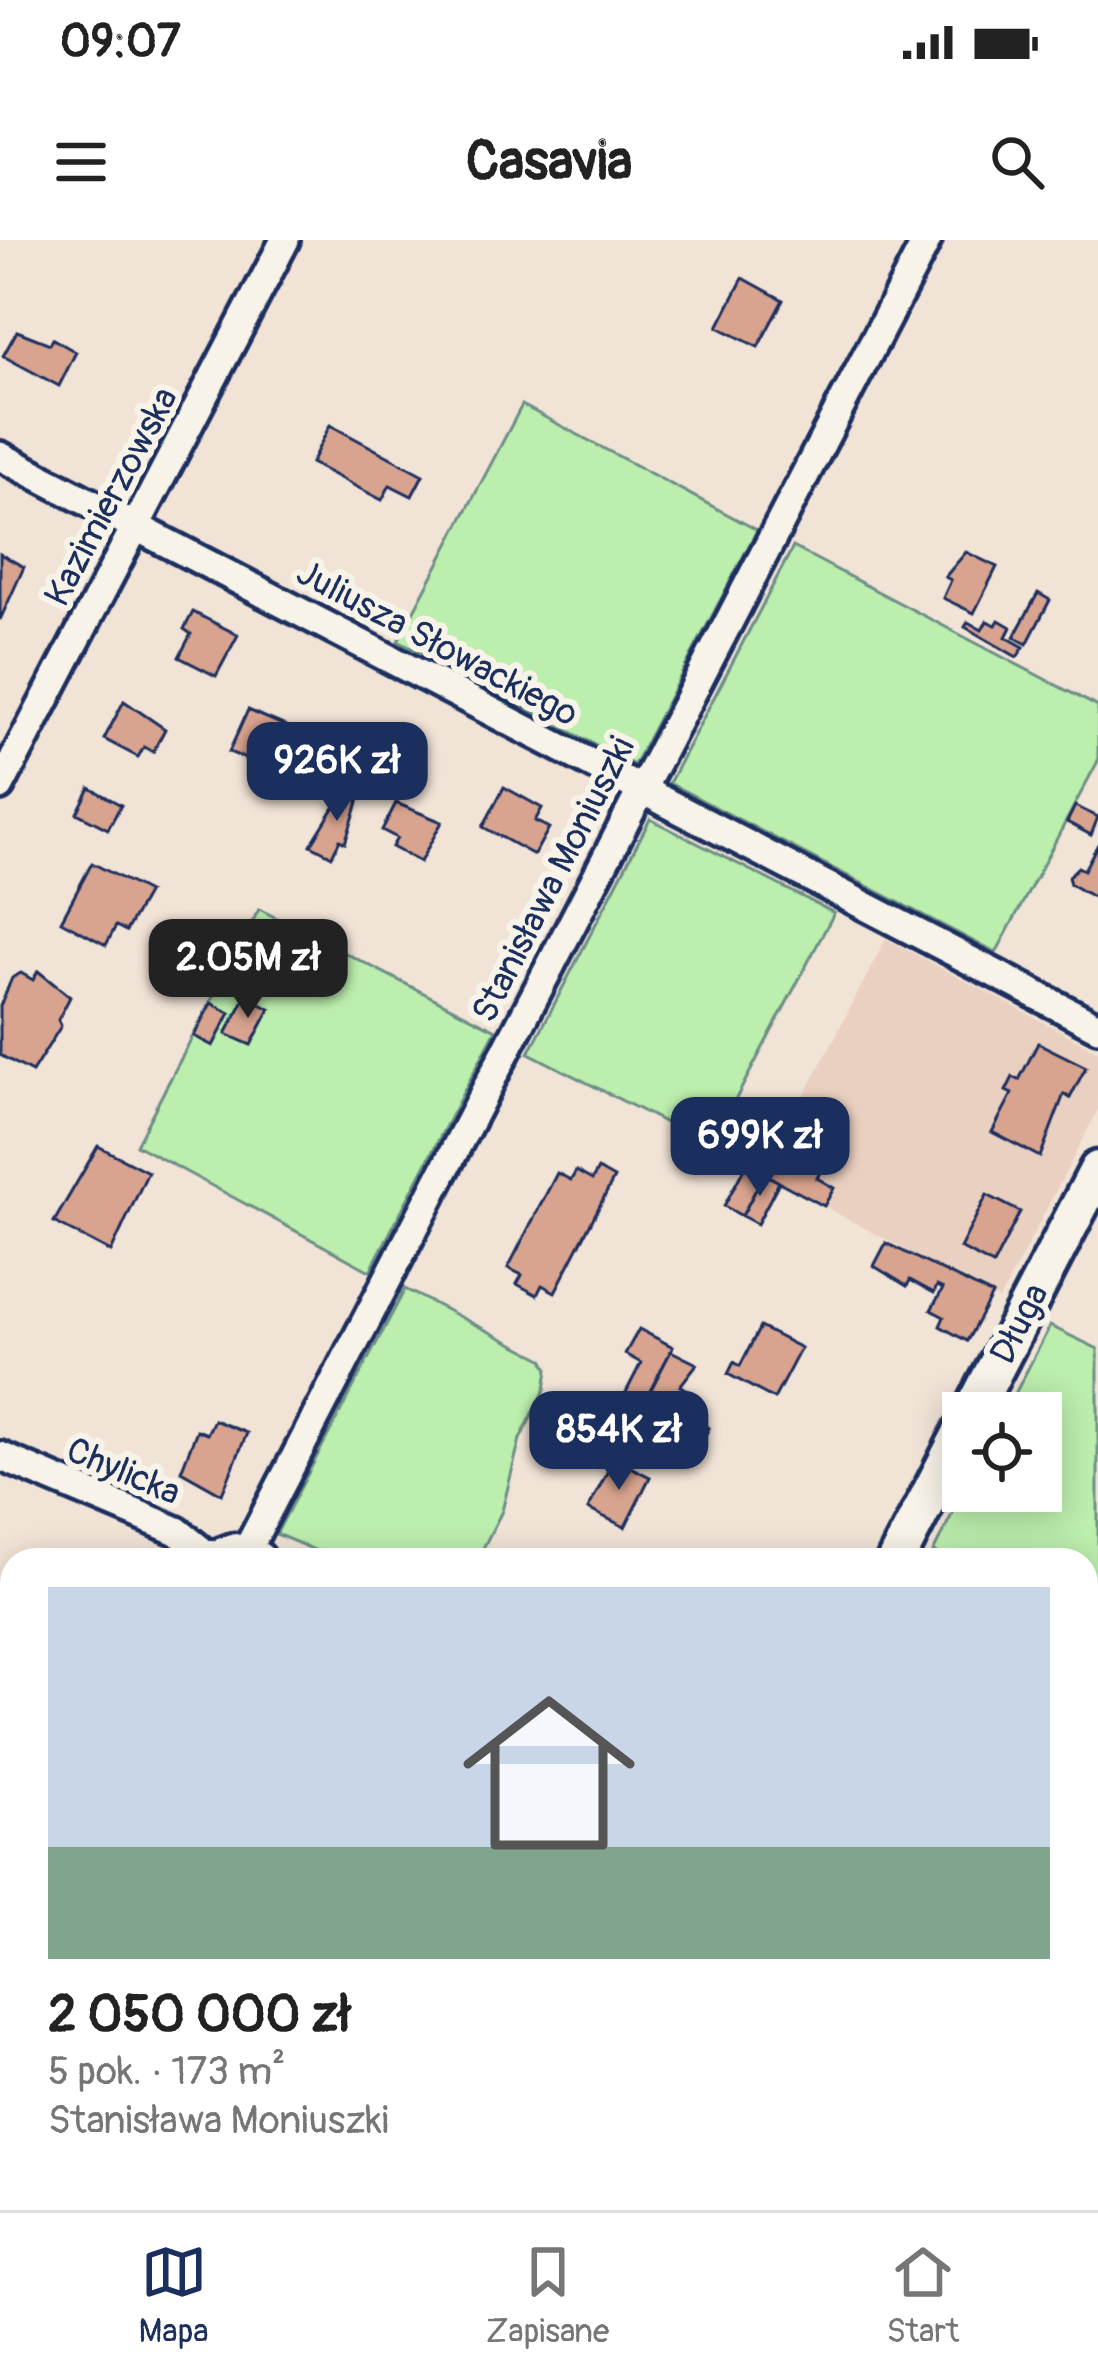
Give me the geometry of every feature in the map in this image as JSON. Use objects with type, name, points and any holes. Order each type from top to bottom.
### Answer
[{"type":"street","name":"Kazimierzowska","points":[[0,786],[285,240]]},
{"type":"street","name":"Stanisława Moniuszki","points":[[237,1548],[927,240]]},
{"type":"street","name":"Juliusza Słowackiego","points":[[0,456],[1098,1027]]},
{"type":"street","name":"Długa","points":[[983,1392],[1098,1170]]},
{"type":"street","name":"Chylicka","points":[[0,1456],[212,1548]]},
{"type":"street","points":[[902,1548],[942,1471]]},
{"type":"shaded area","points":[[886,939],[1098,1051],[1098,1110],[999,1300],[764,1174]]},
{"type":"green space","points":[[522,405],[757,530],[634,765],[398,641]]},
{"type":"green space","points":[[793,547],[1098,707],[1098,761],[996,953],[669,783]]},
{"type":"green space","points":[[650,819],[834,913],[711,1146],[529,1053]]},
{"type":"green space","points":[[259,909],[496,1030],[370,1271],[136,1145]]},
{"type":"green space","points":[[405,1289],[543,1359],[548,1369],[545,1390],[520,1439],[502,1511],[483,1548],[309,1548],[276,1534]]},
{"type":"green space","points":[[1050,1326],[1098,1349],[1098,1548],[935,1548],[953,1512],[1062,1512],[1062,1392],[1016,1392]]},
{"type":"building","points":[[743,278],[783,300],[758,347],[718,327]]},
{"type":"building","points":[[17,331],[50,344],[53,339],[76,352],[59,386],[3,356]]},
{"type":"building","points":[[330,425],[423,475],[412,496],[390,485],[382,500],[311,463]]},
{"type":"building","points":[[966,552],[997,567],[974,613],[943,598],[951,580],[945,577]]},
{"type":"building","points":[[0,554],[24,567],[0,620]]},
{"type":"building","points":[[1038,593],[1050,600],[1027,644],[1014,637]]},
{"type":"building","points":[[193,612],[238,635],[216,676],[179,657],[191,634],[184,629]]},
{"type":"building","points":[[999,620],[1011,627],[1006,637],[1024,647],[1017,657],[965,627],[968,622],[982,630],[987,621],[996,625]]},
{"type":"building","points":[[124,701],[165,729],[153,752],[144,747],[138,757],[104,739]]},
{"type":"building","points":[[248,710],[295,730],[277,772],[229,752]]},
{"type":"building","points":[[504,787],[542,808],[535,821],[549,828],[534,855],[483,827]]},
{"type":"building","points":[[90,788],[121,805],[108,829],[77,813]]},
{"type":"building","points":[[345,790],[359,797],[345,843],[340,840],[332,856],[311,845]]},
{"type":"building","points":[[396,803],[442,822],[420,862],[392,847],[397,838],[382,830]]},
{"type":"building","points":[[1075,806],[1098,817],[1091,835],[1067,822]]},
{"type":"building","points":[[1098,844],[1098,900],[1070,884],[1068,877],[1078,867],[1084,870]]},
{"type":"building","points":[[92,863],[148,892],[126,931],[116,926],[106,945],[61,921]]},
{"type":"building","points":[[38,971],[70,997],[58,1020],[61,1026],[32,1072],[0,1055],[0,1006],[12,978],[21,973],[33,980]]},
{"type":"building","points":[[246,996],[270,1009],[251,1045],[226,1034]]},
{"type":"building","points":[[211,1003],[230,1013],[213,1046],[194,1036]]},
{"type":"building","points":[[1038,1043],[1086,1067],[1070,1098],[1064,1094],[1040,1157],[992,1132],[1012,1094],[1006,1091],[1013,1077],[1019,1080]]},
{"type":"building","points":[[763,1133],[781,1143],[742,1216],[724,1206]]},
{"type":"building","points":[[781,1143],[824,1166],[817,1178],[834,1188],[824,1206],[764,1174]]},
{"type":"building","points":[[98,1146],[148,1172],[111,1252],[54,1222]]},
{"type":"building","points":[[598,1169],[614,1178],[555,1292],[542,1285],[537,1295],[517,1284],[522,1275],[508,1268],[557,1173],[571,1180],[576,1171],[592,1180]]},
{"type":"building","points":[[764,1174],[779,1182],[757,1224],[742,1216]]},
{"type":"building","points":[[987,1195],[1020,1212],[993,1265],[960,1248]]},
{"type":"building","points":[[886,1243],[992,1295],[967,1341],[940,1326],[944,1317],[931,1310],[943,1289],[937,1286],[934,1293],[910,1280],[907,1286],[874,1266]]},
{"type":"building","points":[[760,1327],[801,1348],[774,1399],[728,1374],[734,1362],[740,1366]]},
{"type":"building","points":[[639,1329],[673,1347],[635,1420],[617,1410],[641,1363],[625,1354]]},
{"type":"building","points":[[671,1351],[697,1364],[680,1386],[692,1392],[688,1399],[702,1406],[694,1421],[647,1397]]},
{"type":"building","points":[[647,1397],[709,1428],[696,1452],[652,1422],[650,1427],[635,1420]]},
{"type":"building","points":[[214,1420],[247,1433],[222,1494],[181,1471],[197,1430],[207,1434]]},
{"type":"building","points":[[614,1459],[650,1477],[625,1527],[588,1509]]}]
